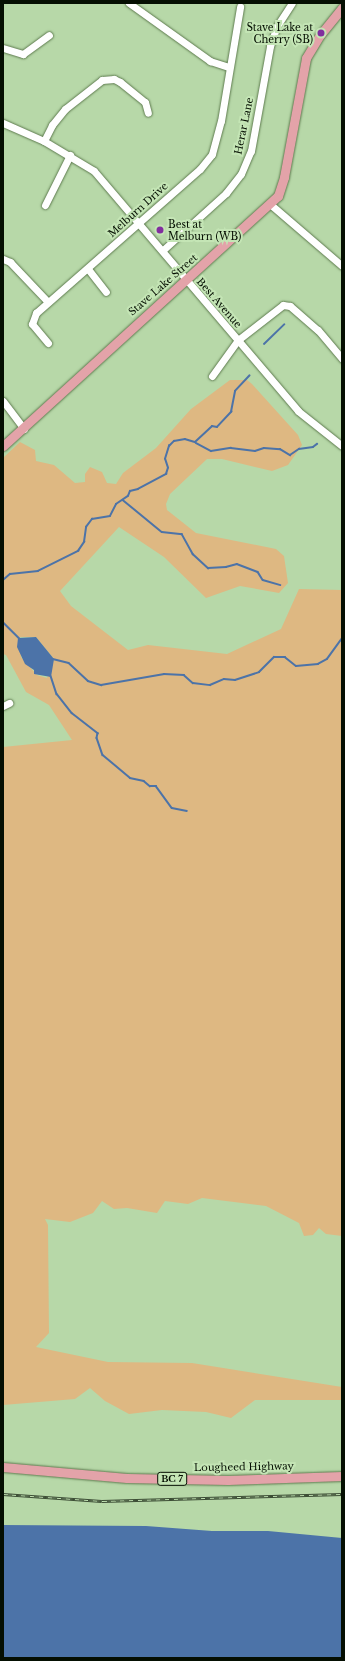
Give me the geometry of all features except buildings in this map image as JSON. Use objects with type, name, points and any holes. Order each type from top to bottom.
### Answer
[{"type":"main road","name":"Stave Lake Street","points":[[3,446],[24,429],[185,279],[222,249],[278,196],[282,185],[306,58],[320,35],[342,8]]},
{"type":"main road","name":"Lougheed Highway","points":[[3,1468],[127,1478],[228,1480],[342,1476]]},
{"type":"street","points":[[129,3],[210,61],[229,67]]},
{"type":"street","name":"Herar Lane","points":[[163,250],[226,193],[241,174],[250,151],[270,46],[277,26],[292,3]]},
{"type":"street","name":"Melburn Drive","points":[[48,343],[32,324],[33,317],[48,302],[88,269],[200,169],[212,154],[221,121],[240,7]]},
{"type":"street","points":[[3,48],[24,54],[49,35]]},
{"type":"street","points":[[44,141],[52,125],[65,108],[102,80],[114,79],[131,90],[146,102],[148,113]]},
{"type":"street","name":"Best Avenue","points":[[3,123],[44,141],[70,155],[94,171],[163,250],[185,279],[298,411],[342,446]]},
{"type":"street","points":[[45,205],[70,155]]},
{"type":"street","points":[[270,204],[342,266]]},
{"type":"street","points":[[3,258],[10,262],[48,302]]},
{"type":"street","points":[[88,269],[106,292]]},
{"type":"street","points":[[212,376],[238,340],[278,307],[287,305],[318,330],[342,359]]},
{"type":"street","points":[[3,401],[24,429]]},
{"type":"shaded area","points":[[230,380],[247,380],[298,435],[302,445],[288,465],[272,471],[222,459],[207,459],[170,494],[166,504],[167,510],[196,533],[276,549],[284,556],[288,583],[279,593],[240,586],[206,598],[164,557],[119,527],[60,591],[71,606],[128,650],[148,645],[227,654],[281,629],[299,589],[342,590],[342,1236],[326,1234],[319,1228],[313,1235],[304,1236],[299,1223],[266,1206],[202,1198],[188,1204],[165,1201],[157,1213],[127,1208],[114,1209],[102,1201],[93,1213],[70,1222],[45,1219],[48,1225],[49,1333],[36,1347],[108,1362],[192,1363],[342,1387],[342,1400],[255,1400],[231,1418],[206,1412],[162,1410],[129,1414],[105,1401],[90,1388],[75,1399],[3,1405],[3,747],[72,740],[49,705],[26,692],[6,655],[3,654],[3,458],[20,442],[35,450],[36,461],[54,465],[75,483],[85,482],[85,474],[90,467],[102,472],[107,483],[116,484],[123,473],[156,448],[191,409]],"holes":[[[20,637],[36,637],[54,659],[47,678],[37,675],[21,657]]]},
{"type":"water","points":[[36,637],[54,659],[51,677],[34,674],[34,670],[25,664],[17,647],[18,638]]},
{"type":"water","points":[[3,1525],[146,1526],[212,1531],[268,1531],[342,1538],[342,1658],[3,1658]]},
{"type":"waterway","points":[[264,344],[284,325]]},
{"type":"waterway","points":[[3,580],[10,574],[38,571],[78,551],[84,542],[86,527],[92,519],[110,516],[116,504],[128,496],[130,491],[138,489],[166,474],[168,468],[165,459],[169,446],[174,441],[185,439],[195,442],[212,426],[217,427],[231,412],[235,391],[249,376]]},
{"type":"waterway","points":[[196,443],[211,451],[231,448],[255,451],[264,448],[280,449],[290,455],[299,449],[313,447],[317,444]]},
{"type":"waterway","points":[[123,500],[162,532],[182,534],[193,554],[208,568],[226,567],[237,564],[258,572],[263,580],[280,585]]},
{"type":"waterway","points":[[3,622],[19,638]]},
{"type":"waterway","points":[[53,659],[69,663],[88,681],[101,685],[164,674],[184,675],[193,683],[210,685],[224,679],[235,680],[259,672],[274,657],[285,657],[296,666],[318,664],[327,659],[342,638]]},
{"type":"waterway","points":[[51,676],[57,694],[72,713],[98,733],[97,738],[103,755],[130,778],[144,781],[150,786],[156,786],[172,808],[187,811]]},
{"type":"railway","points":[[3,1494],[102,1501],[342,1494]]},
{"type":"place","name":"Stave Lake at Cherry (SB)","points":[[321,33]]},
{"type":"place","name":"Best at Melburn (WB)","points":[[160,230]]}]
